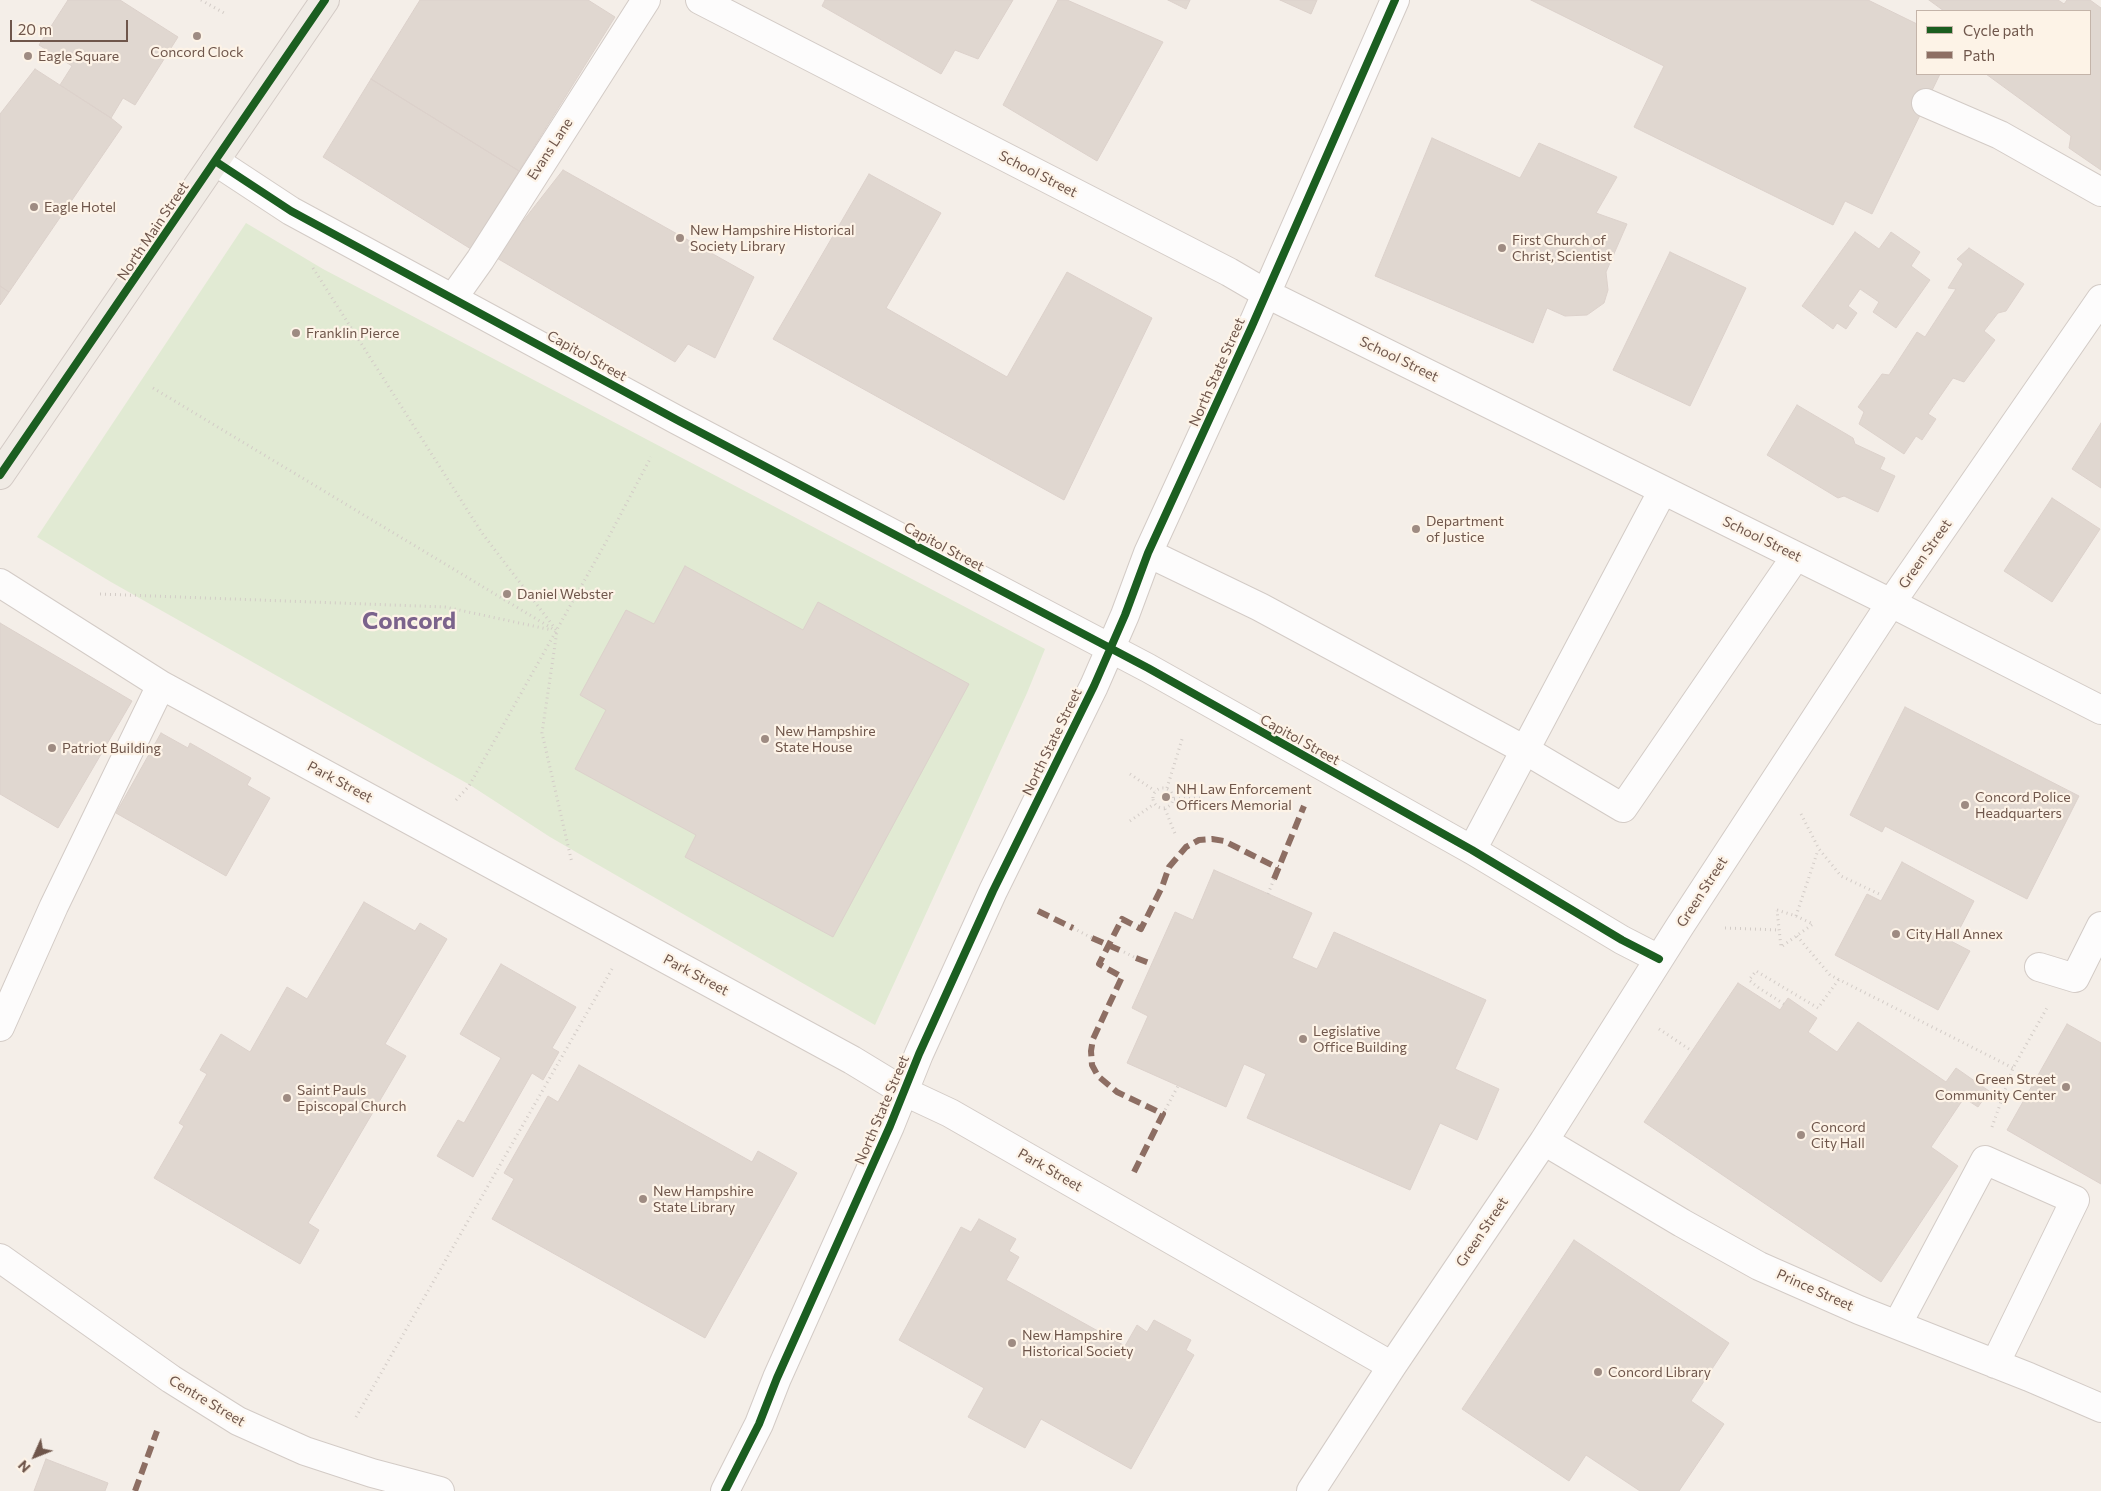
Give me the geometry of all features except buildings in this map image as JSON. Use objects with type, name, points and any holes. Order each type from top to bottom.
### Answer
[{"type":"main road","name":"North Main Street","points":[[0,475],[215,161],[243,117],[325,0]]},
{"type":"street","name":"Evans Lane","points":[[453,298],[646,0]]},
{"type":"street","name":"School Street","points":[[700,0],[1228,272],[1265,293],[1891,603],[2101,710]]},
{"type":"street","name":"North State Street","points":[[725,1491],[759,1424],[777,1378],[890,1126],[903,1091],[993,891],[1110,648],[1148,553],[1394,0]]},
{"type":"street","points":[[1926,103],[2000,135],[2101,192]]},
{"type":"street","name":"Capitol Street","points":[[215,161],[276,203],[686,424],[1110,648],[1472,850],[1622,940],[1660,959]]},
{"type":"street","name":"Green Street","points":[[1311,1491],[1392,1366],[1544,1141],[1891,603],[2101,298]]},
{"type":"street","points":[[1472,850],[1488,815],[1525,750],[1663,490]]},
{"type":"street","points":[[1148,553],[1260,607],[1525,750],[1623,808],[1796,556]]},
{"type":"street","name":"Park Street","points":[[0,583],[161,685],[852,1060],[903,1091],[950,1113],[1392,1366]]},
{"type":"street","points":[[0,1027],[54,906],[161,685]]},
{"type":"street","points":[[2039,967],[2075,978],[2101,926]]},
{"type":"street","name":"Prince Street","points":[[1544,1141],[1682,1223],[1759,1266],[1897,1325],[2101,1407]]},
{"type":"street","points":[[1897,1325],[1984,1160],[2075,1200],[1995,1364]]},
{"type":"street","name":"Centre Street","points":[[0,1258],[171,1380],[238,1421],[305,1451],[372,1473],[440,1491]]},
{"type":"path","points":[[201,0],[224,13]]},
{"type":"path","points":[[312,268],[482,533],[556,631],[542,733],[572,863]]},
{"type":"path","points":[[153,388],[556,631]]},
{"type":"path","points":[[456,800],[469,786],[651,457]]},
{"type":"path","points":[[100,594],[445,607],[556,631]]},
{"type":"path","points":[[1167,788],[1183,736]]},
{"type":"path","points":[[1130,774],[1155,791]]},
{"type":"path","points":[[1160,788],[1167,788],[1172,793],[1174,799],[1171,806],[1165,809],[1159,808],[1154,804],[1152,797],[1155,791],[1160,788]]},
{"type":"path","points":[[1174,799],[1203,798]]},
{"type":"path","points":[[1130,821],[1154,804]]},
{"type":"path","points":[[1165,809],[1176,836]]},
{"type":"path","points":[[1801,814],[1819,849],[1841,876],[1879,894]]},
{"type":"path","points":[[1796,916],[1819,849]]},
{"type":"path","points":[[1268,894],[1274,879]]},
{"type":"path","points":[[1777,910],[1796,916],[1813,924],[1781,946],[1777,910]]},
{"type":"path","points":[[1073,928],[1092,938]]},
{"type":"path","points":[[1725,928],[1779,930]]},
{"type":"path","points":[[1796,936],[1830,975],[2013,1068]]},
{"type":"path","points":[[1124,952],[1136,958]]},
{"type":"path","points":[[356,1417],[614,967]]},
{"type":"path","points":[[1784,1004],[1758,988],[1750,980],[1756,971],[1818,1008],[1838,979]]},
{"type":"path","points":[[1984,1160],[1992,1125],[2013,1068],[2066,975]]},
{"type":"path","points":[[1659,1028],[1692,1051]]},
{"type":"path","points":[[1163,1114],[1178,1086]]},
{"type":"green space","points":[[246,223],[323,269],[1045,649],[1027,693],[875,1025],[550,837],[470,785],[111,582],[37,537]]},
{"type":"marked path","points":[[1274,879],[1304,806]]},
{"type":"marked path","points":[[1134,1172],[1163,1114],[1117,1092],[1098,1076],[1092,1065],[1091,1051],[1093,1039],[1122,977],[1099,964],[1122,919],[1141,929],[1162,887],[1169,867],[1186,847],[1199,840],[1212,839],[1224,841],[1278,868]]},
{"type":"marked path","points":[[1038,911],[1073,928]]},
{"type":"marked path","points":[[1092,938],[1124,952]]},
{"type":"marked path","points":[[1136,958],[1152,964]]},
{"type":"marked path","points":[[135,1491],[157,1431]]},
{"type":"cycle path","points":[[0,475],[325,0]]},
{"type":"cycle path","points":[[725,1491],[759,1424],[777,1378],[890,1126],[919,1054],[993,891],[1094,686],[1125,615],[1148,553],[1252,326],[1395,0]]},
{"type":"cycle path","points":[[215,161],[291,211],[677,420],[1148,668],[1472,850],[1622,940],[1659,959]]},
{"type":"place","name":"Concord Clock","points":[[197,36]]},
{"type":"place","name":"Eagle Square","points":[[28,56]]},
{"type":"place","name":"Eagle Hotel","points":[[34,207]]},
{"type":"place","name":"New Hampshire Historical Society Library","points":[[680,238]]},
{"type":"place","name":"First Church of Christ, Scientist","points":[[1502,248]]},
{"type":"place","name":"Franklin Pierce","points":[[296,333]]},
{"type":"place","name":"Department of Justice","points":[[1416,529]]},
{"type":"place","name":"Daniel Webster","points":[[507,594]]},
{"type":"place","name":"New Hampshire State House","points":[[765,739]]},
{"type":"place","name":"Patriot Building","points":[[52,748]]},
{"type":"place","name":"NH Law Enforcement Officers Memorial","points":[[1166,797]]},
{"type":"place","name":"Concord Police Headquarters","points":[[1965,805]]},
{"type":"place","name":"City Hall Annex","points":[[1896,934]]},
{"type":"place","name":"Legislative Office Building","points":[[1303,1039]]},
{"type":"place","name":"Green Street Community Center","points":[[2066,1087]]},
{"type":"place","name":"Saint Pauls Episcopal Church","points":[[287,1098]]},
{"type":"place","name":"Concord City Hall","points":[[1801,1135]]},
{"type":"place","name":"New Hampshire State Library","points":[[643,1199]]},
{"type":"place","name":"New Hampshire Historical Society","points":[[1012,1343]]},
{"type":"place","name":"Concord Library","points":[[1598,1372]]},
{"type":"district","name":"Concord","points":[[409,621]]}]
